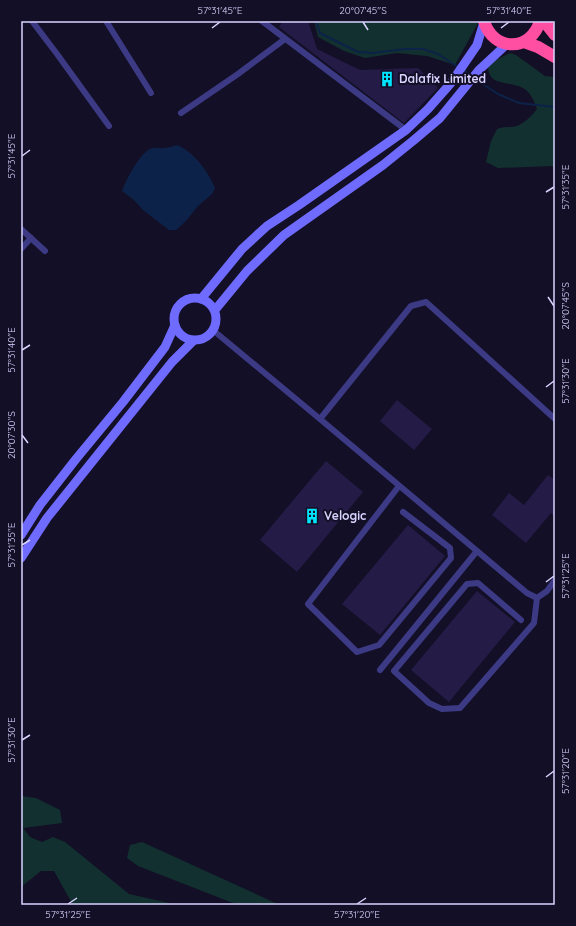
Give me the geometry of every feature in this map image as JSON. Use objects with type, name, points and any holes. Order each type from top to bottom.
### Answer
[{"type":"highway","points":[[484,21],[490,35],[496,40],[506,44],[516,44],[524,42],[535,32],[540,21]]},
{"type":"highway","points":[[544,21],[555,35]]},
{"type":"highway","points":[[524,42],[538,47],[555,57]]},
{"type":"street","points":[[32,21],[108,126]]},
{"type":"street","points":[[106,21],[151,93]]},
{"type":"street","points":[[262,21],[406,130]]},
{"type":"street","points":[[201,298],[242,249],[267,226],[406,130],[428,109],[451,83],[477,45],[484,21]]},
{"type":"street","points":[[181,113],[238,74],[285,39]]},
{"type":"street","points":[[215,310],[247,271],[284,236],[388,161],[440,118],[479,70],[506,44]]},
{"type":"street","points":[[21,229],[45,251]]},
{"type":"street","points":[[21,248],[31,238]]},
{"type":"street","points":[[201,298],[215,310],[217,321],[214,331],[207,338],[193,341],[182,336],[175,325],[175,312],[182,302],[188,299],[201,298]]},
{"type":"street","points":[[320,419],[411,306],[426,302],[555,419]]},
{"type":"street","points":[[21,535],[40,505],[166,347],[175,325]]},
{"type":"street","points":[[214,331],[527,594],[537,598]]},
{"type":"street","points":[[21,558],[52,512],[160,377],[193,341]]},
{"type":"street","points":[[400,486],[308,604],[356,652],[379,645],[451,558],[450,548],[403,512]]},
{"type":"street","points":[[380,670],[477,551]]},
{"type":"street","points":[[521,620],[478,583],[467,584],[394,671],[429,703],[442,709],[460,708],[534,623],[537,598],[547,591],[555,580]]},
{"type":"green space","points":[[314,21],[476,21],[478,23],[455,65],[427,56],[397,53],[365,58],[344,51],[318,37]]},
{"type":"green space","points":[[510,53],[516,55],[545,76],[555,77],[555,169],[552,166],[498,168],[486,162],[491,141],[497,129],[520,125],[537,109],[527,91],[516,85],[500,82],[492,78],[489,74],[488,68],[492,62]]},
{"type":"green space","points":[[21,796],[36,798],[60,810],[62,823],[23,828],[30,837],[42,842],[53,837],[65,842],[129,894],[169,903],[169,905],[73,905],[54,871],[41,871],[21,887]]},
{"type":"green space","points":[[142,842],[280,905],[238,905],[138,866],[127,858],[130,845]]},
{"type":"water","points":[[177,145],[195,157],[215,188],[212,194],[198,206],[186,221],[176,230],[169,230],[143,210],[134,200],[122,191],[138,160],[147,151],[152,148],[166,148]]},
{"type":"building","name":"Dalafix Limited","points":[[283,21],[308,21],[317,49],[360,70],[418,68],[438,88],[404,123],[279,27]]},
{"type":"building","points":[[397,400],[432,429],[414,450],[380,421]]},
{"type":"building","name":"Velogic","points":[[326,461],[363,492],[297,572],[260,540]]},
{"type":"building","points":[[548,475],[555,480],[555,517],[551,513],[526,543],[492,515],[509,493],[524,505]]},
{"type":"building","points":[[408,525],[445,556],[380,635],[342,604]]},
{"type":"building","points":[[477,591],[515,622],[449,702],[411,670]]},
{"type":"waterway","points":[[316,21],[320,33],[358,52],[372,53],[405,49],[423,49],[438,54],[458,67]]},
{"type":"waterway","points":[[464,70],[471,76]]},
{"type":"waterway","points":[[475,79],[498,94],[519,103],[555,107]]},
{"type":"place","name":"Dalafix Limited","points":[[387,79]]},
{"type":"place","name":"Velogic","points":[[312,516]]}]
